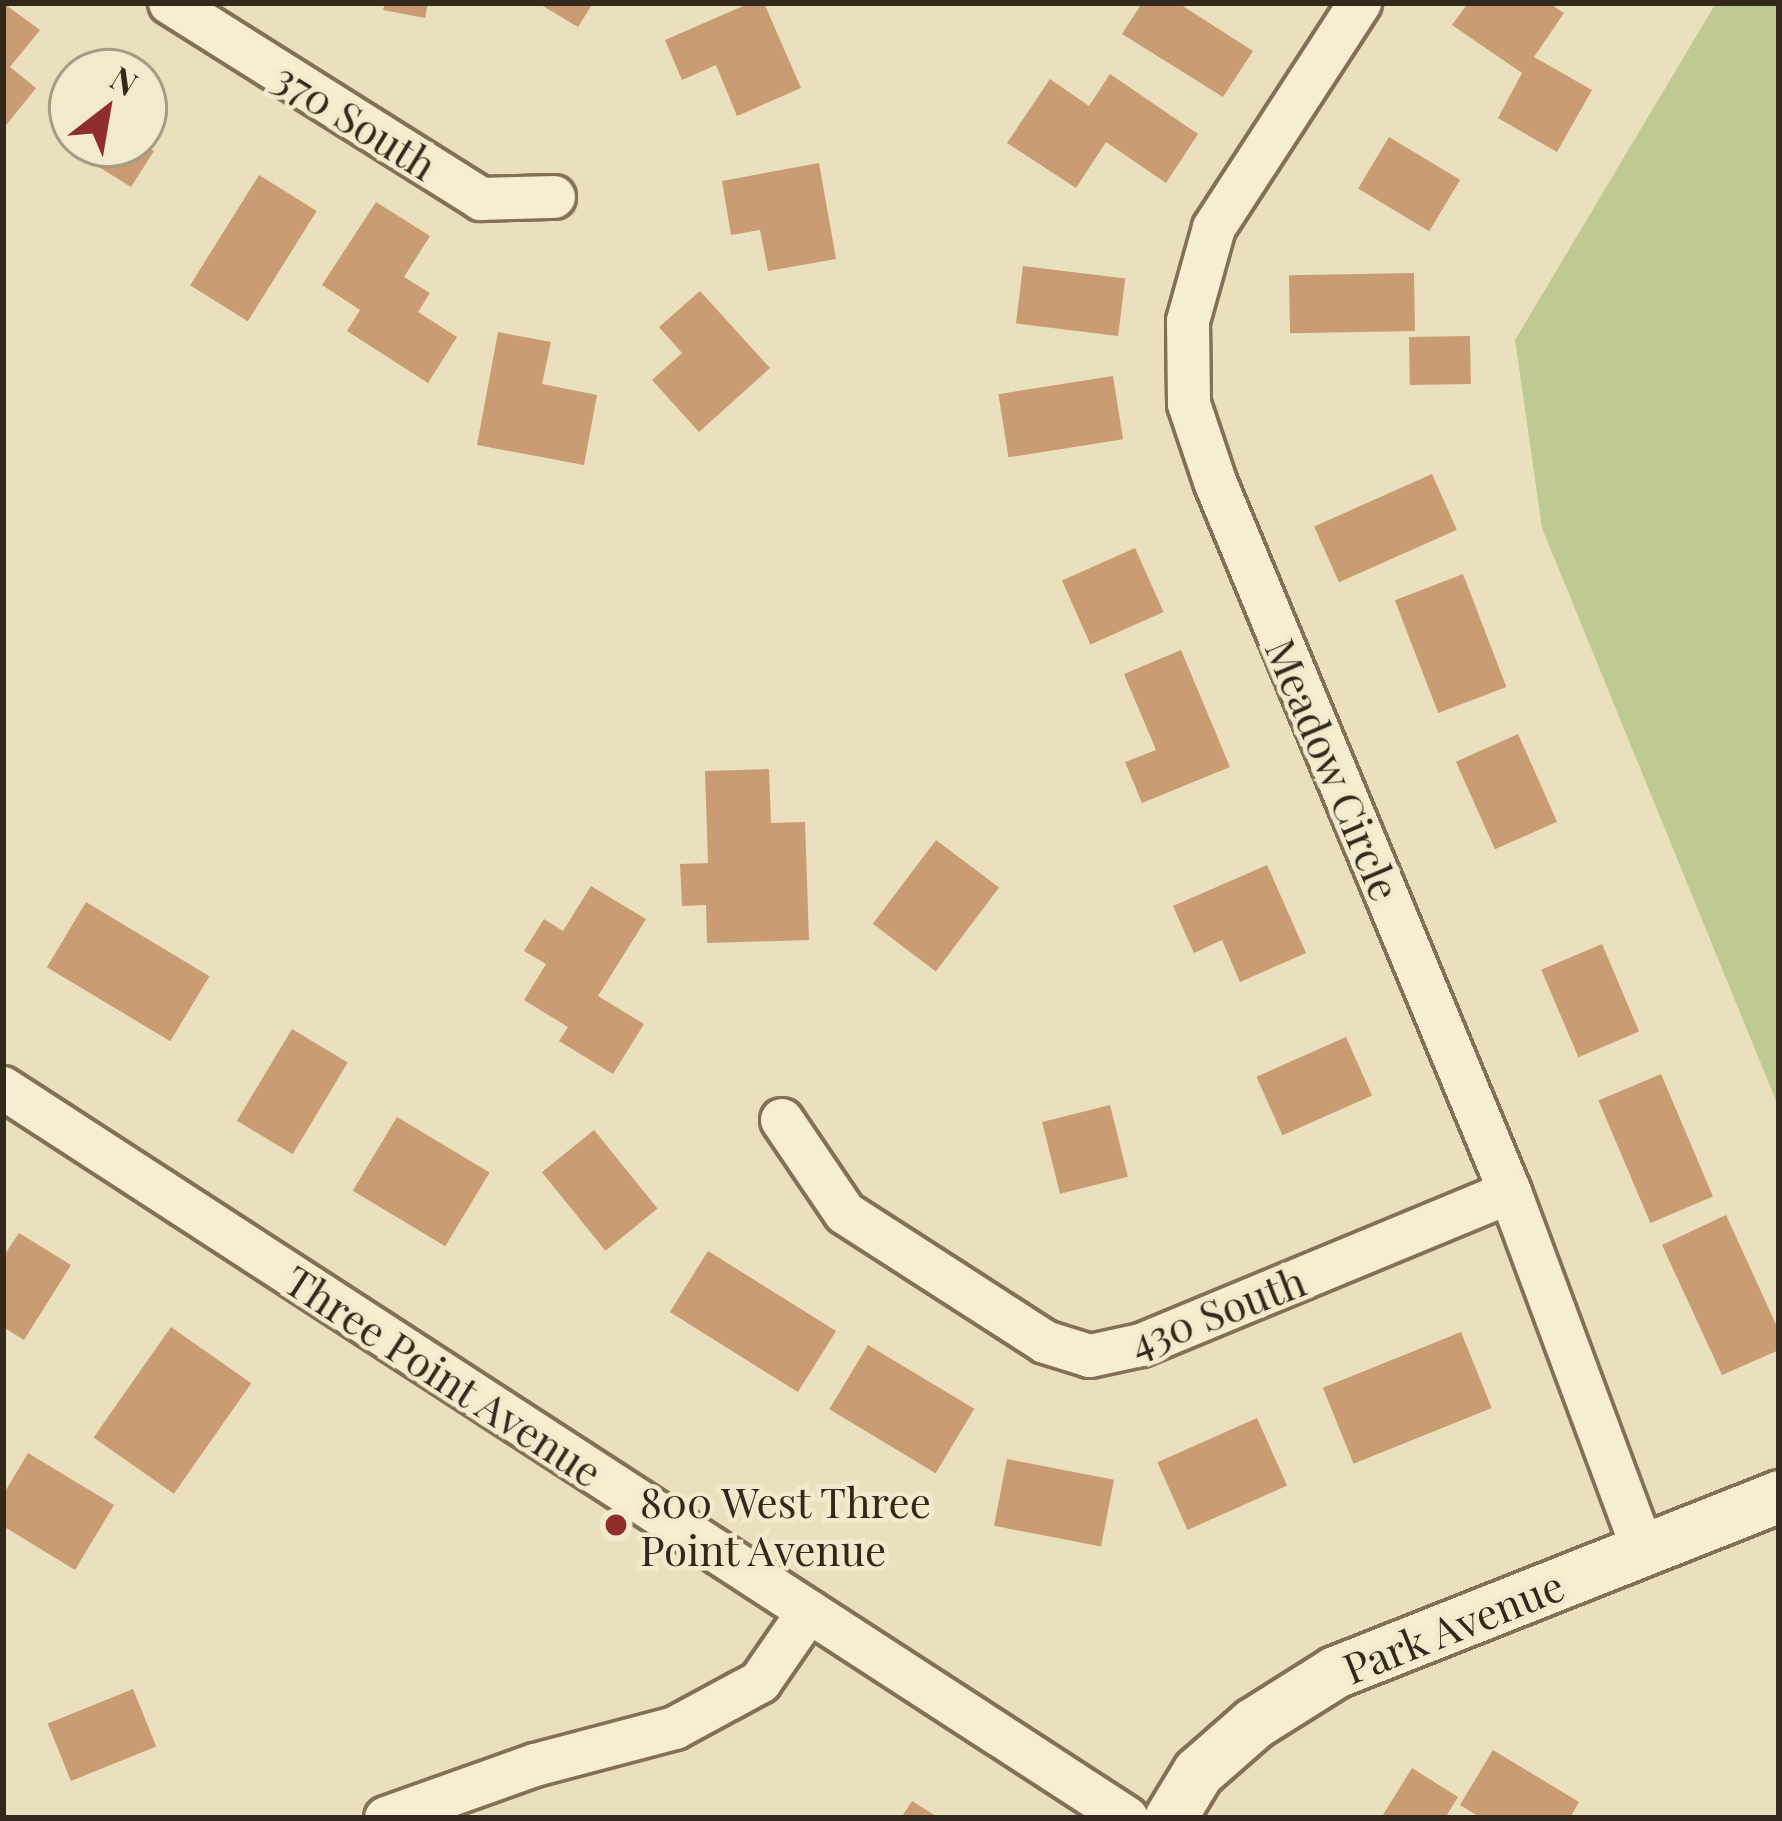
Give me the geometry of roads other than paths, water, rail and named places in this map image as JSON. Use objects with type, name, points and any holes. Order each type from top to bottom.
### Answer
[{"type":"street","name":"370 South","points":[[170,3],[482,199],[554,197]]},
{"type":"street","name":"Meadow Circle","points":[[1360,3],[1214,228],[1188,321],[1189,404],[1225,505],[1510,1192],[1642,1550]]},
{"type":"street","name":"Three Point Avenue","points":[[3,1088],[1127,1818]]},
{"type":"street","name":"430 South","points":[[782,1120],[845,1213],[1045,1342],[1090,1357],[1141,1345],[1510,1192]]},
{"type":"street","name":"Park Avenue","points":[[1170,1818],[1198,1772],[1254,1723],[1335,1672],[1779,1496]]},
{"type":"street","points":[[386,1818],[536,1765],[675,1728],[760,1682],[809,1612]]},
{"type":"place","name":"800 West Three Point Avenue","points":[[616,1525]]}]
